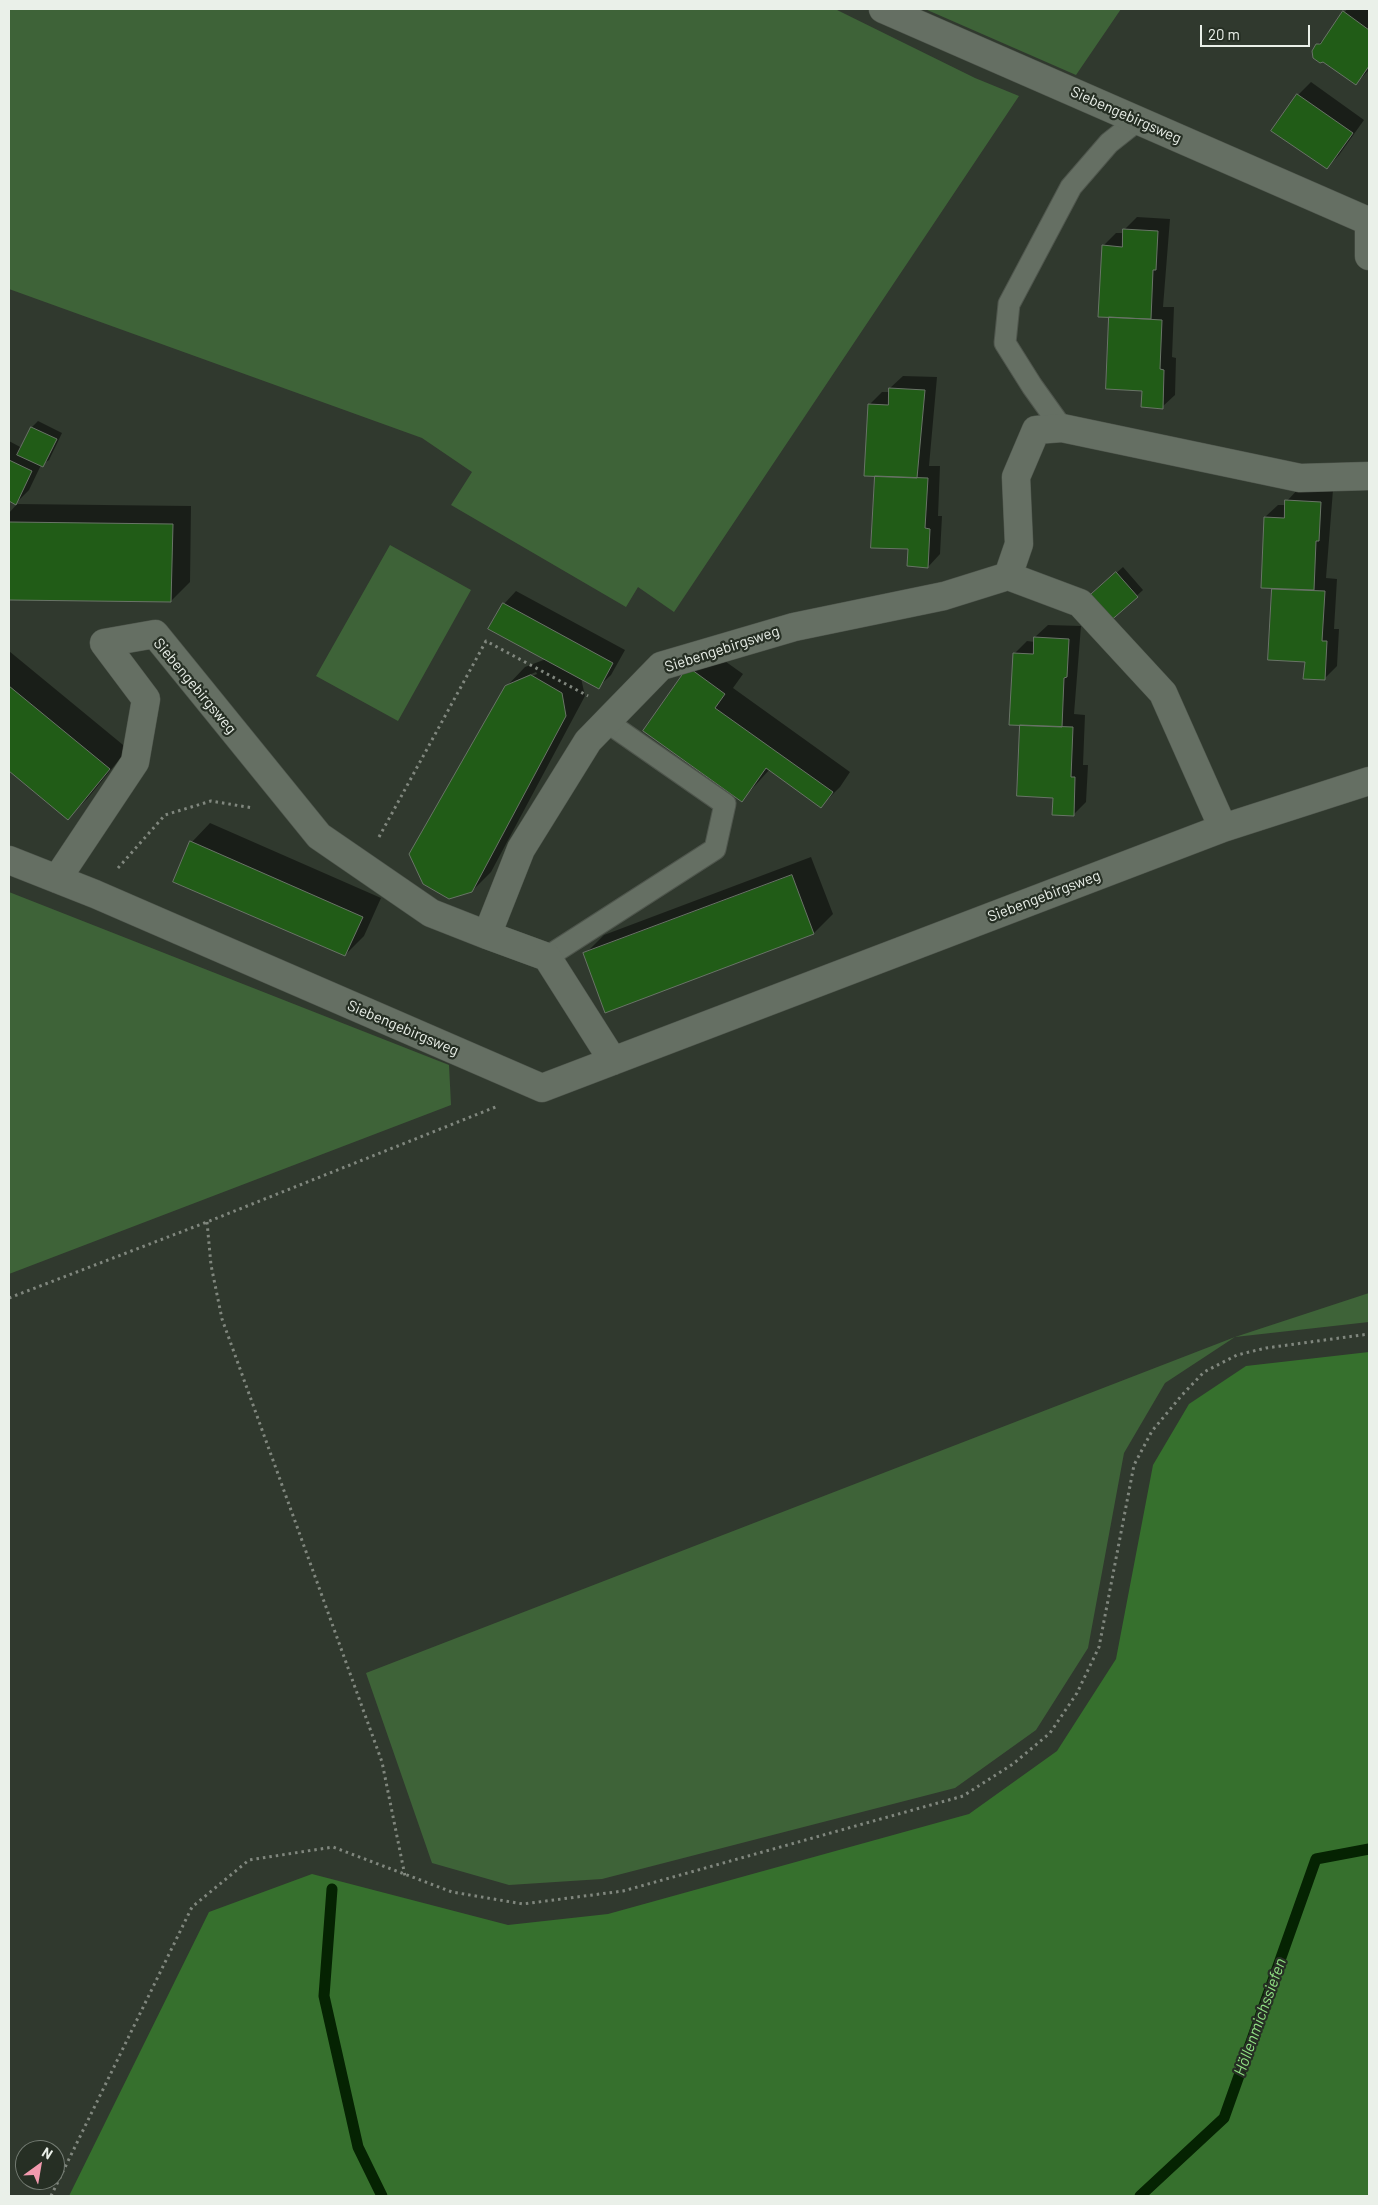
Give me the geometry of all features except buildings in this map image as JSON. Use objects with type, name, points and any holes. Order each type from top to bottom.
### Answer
[{"type":"street","name":"Siebengebirgsweg","points":[[883,9],[1369,220],[1369,256]]},
{"type":"street","points":[[1222,828],[1163,693],[1080,603],[1008,576],[1019,544],[1016,477],[1036,430],[1062,428],[1300,478],[1369,476]]},
{"type":"street","name":"Siebengebirgsweg","points":[[487,935],[521,849],[588,741],[661,666],[794,626],[944,596],[1008,576]]},
{"type":"street","name":"Siebengebirgsweg","points":[[57,879],[135,762],[146,700],[104,643],[155,634],[320,836],[431,913],[547,956]]},
{"type":"street","name":"Siebengebirgsweg","points":[[9,860],[95,894],[542,1088],[1222,828],[1369,782]]},
{"type":"street","points":[[547,956],[613,1061]]},
{"type":"lane","points":[[1062,428],[1032,386],[1005,343],[1009,304],[1071,187],[1109,143],[1138,120]]},
{"type":"lane","points":[[547,956],[715,849],[726,804],[612,717]]},
{"type":"path","points":[[363,866],[486,641],[612,717]]},
{"type":"path","points":[[95,894],[165,815],[211,801],[303,816]]},
{"type":"path","points":[[9,1298],[207,1222],[542,1088]]},
{"type":"path","points":[[207,1222],[210,1265],[222,1319],[382,1762],[405,1876]]},
{"type":"path","points":[[51,2196],[192,1907],[249,1860],[332,1847],[405,1876],[452,1892],[523,1904],[623,1891],[963,1796],[1013,1764],[1050,1733],[1077,1693],[1099,1647],[1134,1465],[1152,1431],[1182,1395],[1204,1372],[1237,1355],[1266,1348],[1369,1334]]},
{"type":"green space","points":[[9,9],[835,9],[975,78],[1019,96],[674,612],[638,587],[626,607],[451,505],[472,472],[422,438],[9,289]]},
{"type":"green space","points":[[925,9],[1121,9],[1076,75]]},
{"type":"green space","points":[[390,545],[471,590],[398,721],[316,676]]},
{"type":"green space","points":[[9,892],[449,1065],[451,1105],[9,1274]]},
{"type":"green space","points":[[1369,1293],[1369,1322],[1235,1337]]},
{"type":"green space","points":[[1235,1337],[1165,1383],[1124,1453],[1088,1648],[1036,1730],[955,1788],[602,1879],[509,1885],[432,1863],[366,1673]]},
{"type":"green space","points":[[1369,1352],[1369,2196],[69,2196],[209,1912],[312,1874],[508,1925],[608,1914],[969,1814],[1057,1751],[1116,1659],[1153,1465],[1189,1404],[1246,1366]]},
{"type":"waterway","name":"Höllenmichssiefen","points":[[1140,2196],[1224,2118],[1316,1859],[1369,1849]]},
{"type":"waterway","points":[[332,1889],[324,1996],[358,2147],[382,2196]]}]
